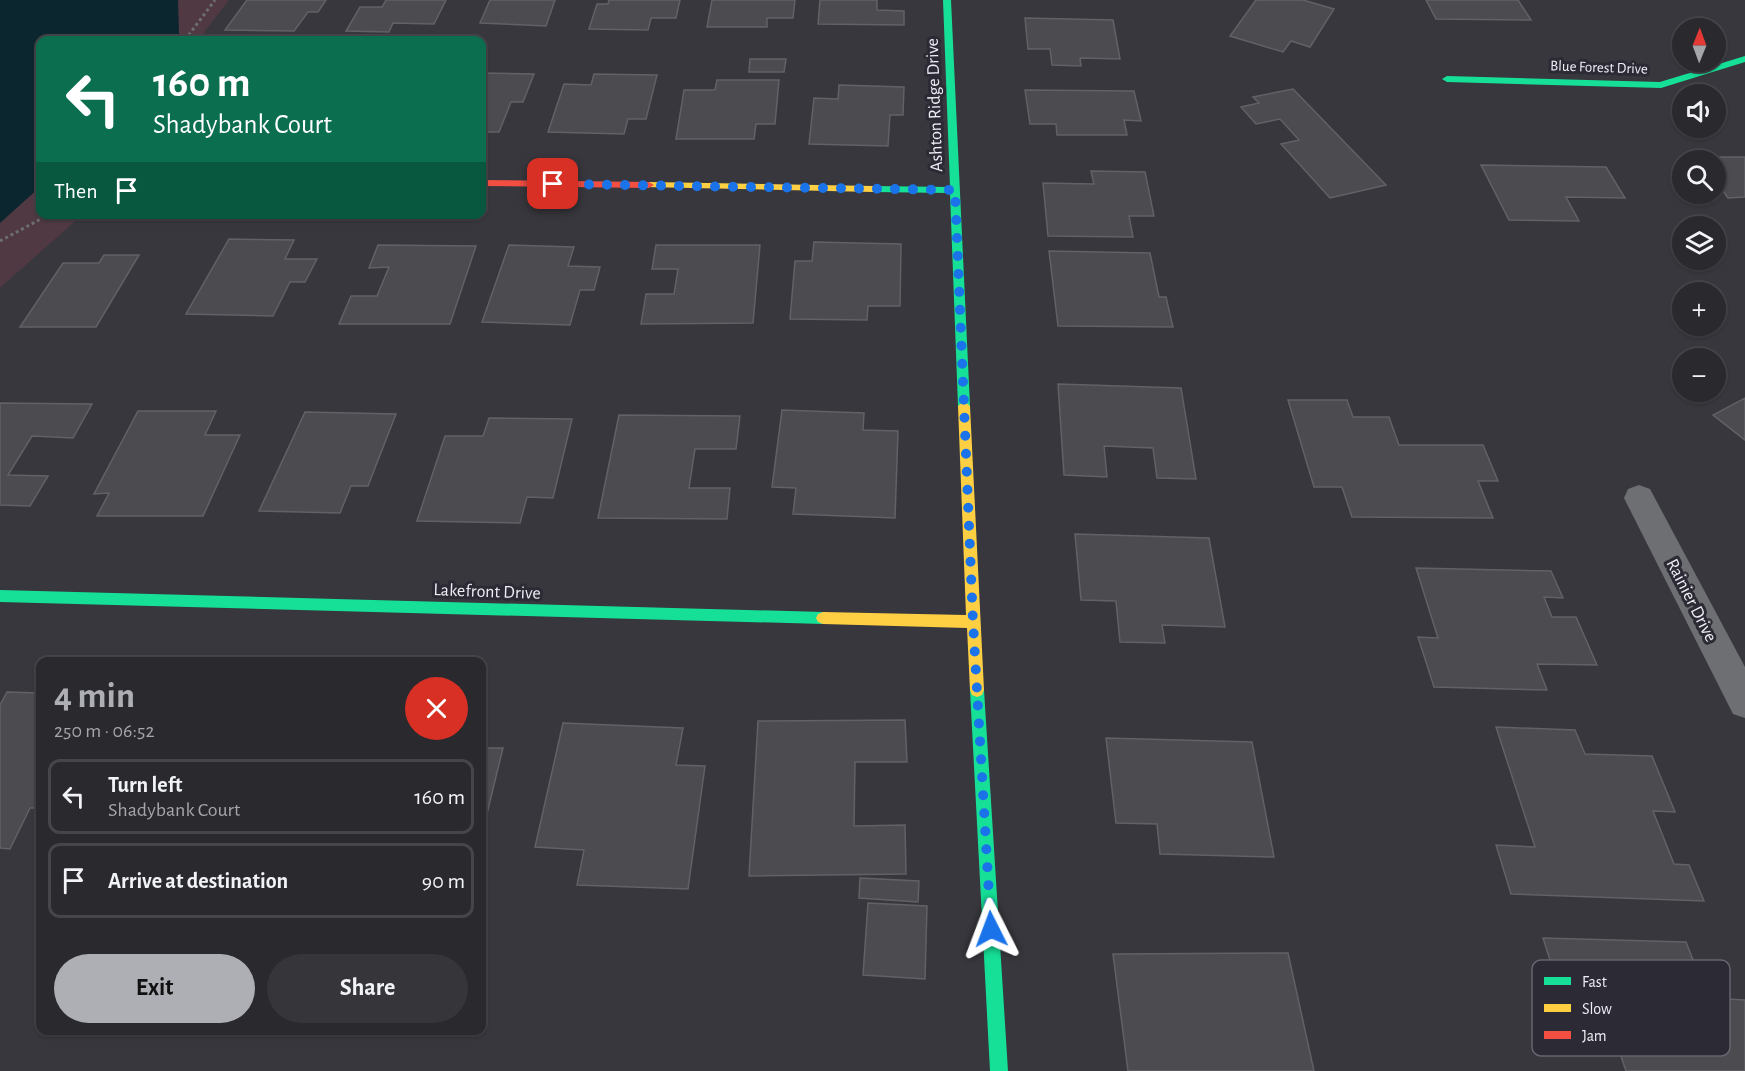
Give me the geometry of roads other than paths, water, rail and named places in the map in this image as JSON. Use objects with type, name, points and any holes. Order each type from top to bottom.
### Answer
[{"type":"street","name":"Ashton Ridge Drive","points":[[947,0],[973,622],[999,1071]]},
{"type":"street","name":"Blue Forest Drive","points":[[1447,79],[1661,85],[1745,58]]},
{"type":"street","points":[[486,183],[955,190]]},
{"type":"street","name":"Rainier Drive","points":[[1640,498],[1745,702]]},
{"type":"street","name":"Lakefront Drive","points":[[0,596],[973,622]]},
{"type":"water","points":[[0,0],[178,0],[178,36],[36,36],[36,191],[0,223]]}]
